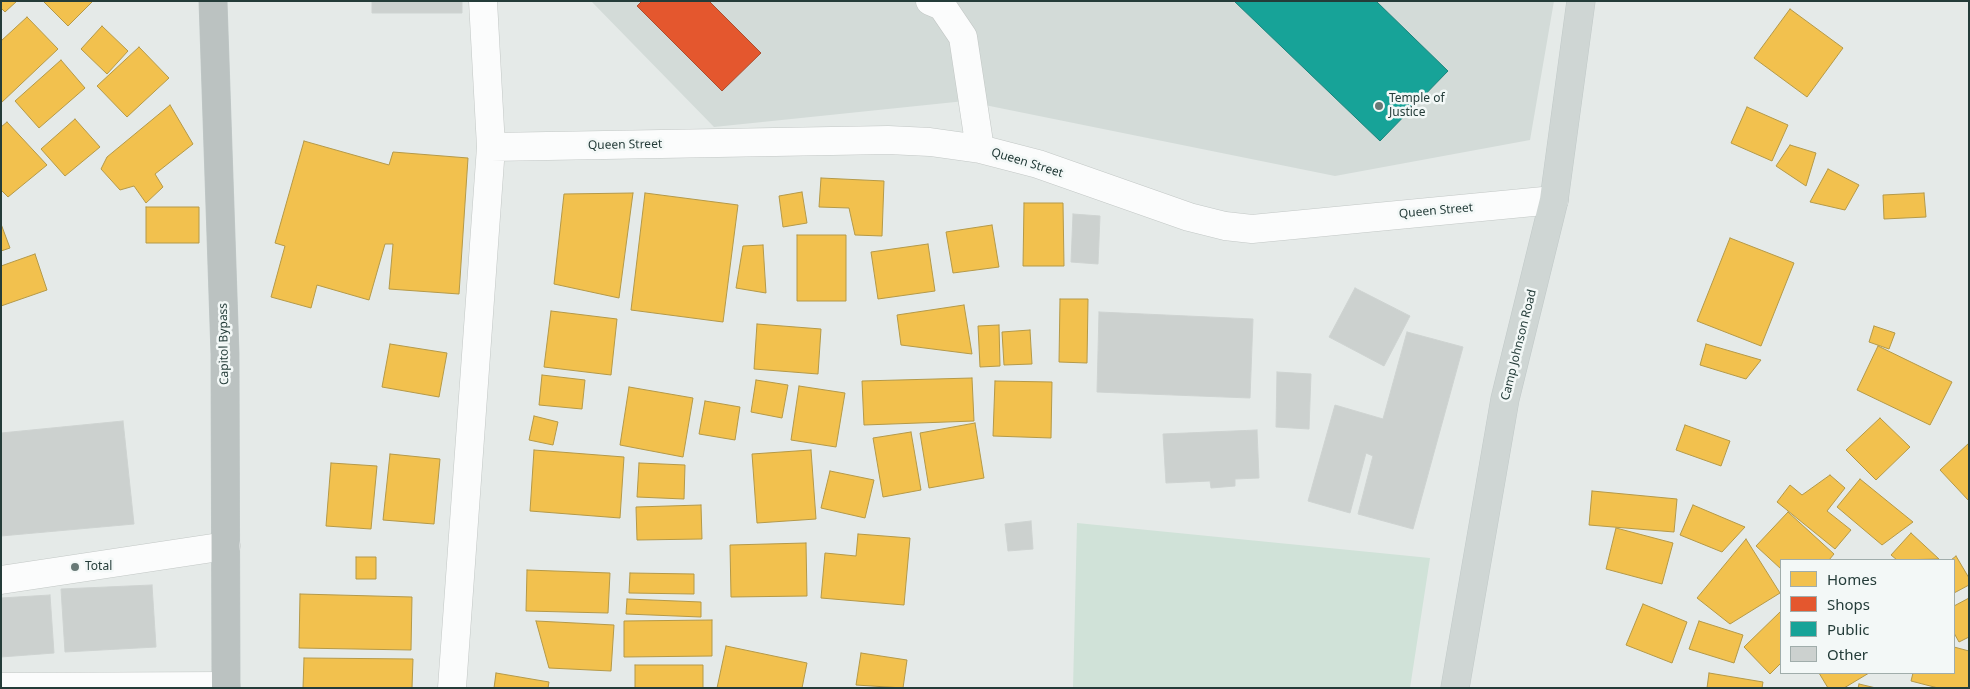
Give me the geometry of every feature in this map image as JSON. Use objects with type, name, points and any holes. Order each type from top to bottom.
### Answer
[{"type":"highway","name":"Capitol Bypass","points":[[213,1],[225,354],[226,687]]},
{"type":"main road","name":"Camp Johnson Road","points":[[1455,688],[1506,399],[1554,200],[1581,1]]},
{"type":"street","points":[[452,688],[491,147],[483,1]]},
{"type":"street","points":[[930,1],[942,6],[963,37],[980,149]]},
{"type":"street","name":"Queen Street","points":[[491,147],[888,140],[930,142],[980,149],[1038,164],[1189,217],[1225,226],[1243,228],[1554,200]]},
{"type":"street","points":[[1,580],[226,546]]},
{"type":"street","points":[[1,687],[226,687]]},
{"type":"shaded area","points":[[591,1],[1554,1],[1530,140],[1335,176],[965,101],[714,127]]},
{"type":"green space","points":[[1077,523],[1430,558],[1410,688],[1073,688]]},
{"type":"building: Homes","points":[[1,1],[17,1],[5,12],[1,8]]},
{"type":"building: Homes","points":[[43,1],[93,1],[68,26]]},
{"type":"building: Homes","points":[[1790,9],[1843,48],[1807,97],[1754,58]]},
{"type":"building: Homes","points":[[27,17],[58,49],[1,103],[1,41]]},
{"type":"building: Homes","points":[[102,26],[128,51],[107,74],[81,49]]},
{"type":"building: Homes","points":[[139,47],[169,78],[127,117],[97,86]]},
{"type":"building: Homes","points":[[61,60],[85,88],[39,128],[15,101]]},
{"type":"building: Homes","points":[[170,105],[193,144],[155,174],[163,187],[146,203],[134,186],[120,190],[101,169],[107,157]]},
{"type":"building: Homes","points":[[1747,107],[1788,125],[1772,161],[1731,143]]},
{"type":"building: Homes","points":[[75,119],[100,147],[65,176],[41,149]]},
{"type":"building: Homes","points":[[7,122],[47,165],[8,197],[1,190],[1,127]]},
{"type":"building: Homes","points":[[304,141],[389,165],[393,152],[468,158],[459,294],[389,289],[393,244],[385,244],[369,300],[317,285],[311,308],[271,297],[285,246],[275,243]]},
{"type":"building: Homes","points":[[1790,145],[1816,153],[1806,186],[1776,166]]},
{"type":"building: Homes","points":[[1828,169],[1859,185],[1845,210],[1810,202]]},
{"type":"building: Homes","points":[[821,178],[884,181],[882,236],[855,235],[849,208],[819,207]]},
{"type":"building: Homes","points":[[802,192],[807,223],[783,227],[779,196]]},
{"type":"building: Homes","points":[[633,193],[619,298],[554,284],[564,194]]},
{"type":"building: Homes","points":[[645,193],[738,205],[723,322],[631,310]]},
{"type":"building: Homes","points":[[1924,193],[1926,217],[1884,219],[1883,195]]},
{"type":"building: Homes","points":[[1024,203],[1063,203],[1064,266],[1023,266]]},
{"type":"building: Homes","points":[[146,207],[199,207],[199,243],[146,243]]},
{"type":"building: Homes","points":[[1,224],[10,248],[1,251]]},
{"type":"building: Homes","points":[[992,225],[999,267],[953,273],[946,232]]},
{"type":"building: Homes","points":[[797,235],[846,235],[846,301],[797,301]]},
{"type":"building: Homes","points":[[1730,238],[1794,263],[1761,346],[1697,321]]},
{"type":"building: Homes","points":[[928,244],[935,291],[878,299],[871,252]]},
{"type":"building: Homes","points":[[763,245],[766,293],[736,288],[743,246]]},
{"type":"building: Homes","points":[[35,254],[47,290],[1,306],[1,266]]},
{"type":"building: Homes","points":[[1060,299],[1088,299],[1087,363],[1059,362]]},
{"type":"building: Homes","points":[[964,305],[972,354],[901,345],[897,315]]},
{"type":"building: Homes","points":[[551,311],[617,319],[611,375],[544,367]]},
{"type":"building: Homes","points":[[757,324],[821,329],[818,374],[754,369]]},
{"type":"building: Homes","points":[[999,325],[1000,366],[980,367],[978,326]]},
{"type":"building: Homes","points":[[1874,326],[1895,333],[1889,349],[1869,342]]},
{"type":"building: Homes","points":[[1030,330],[1032,364],[1004,365],[1002,332]]},
{"type":"building: Homes","points":[[390,344],[447,353],[439,397],[382,387]]},
{"type":"building: Homes","points":[[1706,344],[1761,360],[1746,379],[1700,365]]},
{"type":"building: Homes","points":[[1878,346],[1952,382],[1930,425],[1857,390]]},
{"type":"building: Homes","points":[[542,375],[585,380],[582,409],[539,405]]},
{"type":"building: Homes","points":[[972,378],[974,421],[864,425],[862,381]]},
{"type":"building: Homes","points":[[756,380],[788,385],[782,418],[751,412]]},
{"type":"building: Homes","points":[[995,381],[1052,382],[1051,438],[993,436]]},
{"type":"building: Homes","points":[[799,386],[845,393],[836,447],[791,440]]},
{"type":"building: Homes","points":[[629,387],[693,398],[683,457],[620,445]]},
{"type":"building: Homes","points":[[705,401],[740,407],[735,440],[699,434]]},
{"type":"building: Homes","points":[[534,416],[558,422],[553,445],[529,440]]},
{"type":"building: Homes","points":[[1880,418],[1910,447],[1876,480],[1846,450]]},
{"type":"building: Homes","points":[[975,423],[984,478],[929,488],[920,433]]},
{"type":"building: Homes","points":[[1685,425],[1730,441],[1721,466],[1676,450]]},
{"type":"building: Homes","points":[[911,432],[921,490],[883,497],[873,438]]},
{"type":"building: Homes","points":[[1969,443],[1969,501],[1940,470]]},
{"type":"building: Homes","points":[[534,450],[624,457],[620,518],[530,511]]},
{"type":"building: Homes","points":[[811,450],[816,519],[757,523],[752,454]]},
{"type":"building: Homes","points":[[390,454],[440,459],[434,524],[383,520]]},
{"type":"building: Homes","points":[[331,463],[377,466],[371,529],[326,526]]},
{"type":"building: Homes","points":[[639,463],[685,465],[684,499],[637,497]]},
{"type":"building: Homes","points":[[830,471],[874,480],[865,518],[821,508]]},
{"type":"building: Homes","points":[[1830,475],[1845,488],[1827,511],[1851,530],[1835,549],[1777,502],[1790,485],[1802,495]]},
{"type":"building: Homes","points":[[1860,479],[1913,522],[1882,545],[1837,507]]},
{"type":"building: Homes","points":[[1592,491],[1677,499],[1674,532],[1589,525]]},
{"type":"building: Homes","points":[[701,505],[702,539],[637,540],[636,507]]},
{"type":"building: Homes","points":[[1693,505],[1745,527],[1722,552],[1680,535]]},
{"type":"building: Homes","points":[[1788,512],[1834,554],[1830,559],[1780,559],[1780,568],[1756,546]]},
{"type":"building: Homes","points":[[1616,528],[1673,543],[1662,584],[1606,569]]},
{"type":"building: Homes","points":[[1911,533],[1939,559],[1896,559],[1891,555]]},
{"type":"building: Homes","points":[[858,534],[910,538],[904,605],[821,598],[825,553],[856,556]]},
{"type":"building: Homes","points":[[1746,539],[1780,593],[1730,624],[1697,598]]},
{"type":"building: Homes","points":[[806,543],[807,596],[731,597],[730,545]]},
{"type":"building: Homes","points":[[1956,556],[1969,578],[1969,585],[1955,592],[1955,559],[1952,559]]},
{"type":"building: Homes","points":[[356,557],[376,557],[376,579],[356,579]]},
{"type":"building: Homes","points":[[527,570],[610,573],[608,613],[526,611]]},
{"type":"building: Homes","points":[[630,573],[694,574],[694,594],[629,593]]},
{"type":"building: Homes","points":[[300,594],[412,597],[411,650],[299,648]]},
{"type":"building: Homes","points":[[1969,598],[1969,637],[1959,642],[1955,635],[1955,605]]},
{"type":"building: Homes","points":[[627,599],[701,602],[701,617],[626,614]]},
{"type":"building: Homes","points":[[1643,604],[1687,622],[1672,663],[1626,645]]},
{"type":"building: Homes","points":[[1780,612],[1780,664],[1770,674],[1744,647]]},
{"type":"building: Homes","points":[[712,620],[712,656],[624,657],[624,621]]},
{"type":"building: Homes","points":[[536,621],[614,625],[611,671],[549,668]]},
{"type":"building: Homes","points":[[1699,621],[1743,635],[1734,663],[1689,649]]},
{"type":"building: Homes","points":[[726,646],[807,663],[802,688],[717,688]]},
{"type":"building: Homes","points":[[1955,647],[1969,651],[1969,688],[1938,688],[1911,681],[1913,674],[1955,674]]},
{"type":"building: Homes","points":[[861,653],[907,660],[903,688],[856,685]]},
{"type":"building: Homes","points":[[304,658],[413,659],[412,688],[303,688]]},
{"type":"building: Homes","points":[[635,665],[703,665],[703,688],[635,688]]},
{"type":"building: Homes","points":[[496,673],[549,682],[548,688],[494,688]]},
{"type":"building: Homes","points":[[1709,673],[1763,682],[1762,688],[1707,688]]},
{"type":"building: Homes","points":[[1820,674],[1867,674],[1844,688],[1828,688]]},
{"type":"building: Homes","points":[[1859,684],[1876,688],[1858,688]]},
{"type":"building: Shops","points":[[642,1],[709,1],[761,53],[722,91],[637,6]]},
{"type":"building: Public","name":"Temple of Justice","points":[[1234,1],[1376,1],[1448,71],[1380,141]]},
{"type":"building: Other","points":[[372,1],[462,1],[462,13],[372,13]]},
{"type":"building: Other","points":[[1073,214],[1100,216],[1098,264],[1071,262]]},
{"type":"building: Other","points":[[1355,288],[1410,316],[1384,366],[1329,337]]},
{"type":"building: Other","points":[[1099,312],[1253,319],[1250,398],[1097,392]]},
{"type":"building: Other","points":[[1407,332],[1463,347],[1413,529],[1358,514],[1373,456],[1366,453],[1350,513],[1308,501],[1335,405],[1383,419]]},
{"type":"building: Other","points":[[1277,372],[1311,374],[1309,429],[1276,427]]},
{"type":"building: Other","points":[[123,421],[134,524],[1,536],[1,433]]},
{"type":"building: Other","points":[[1257,430],[1259,478],[1235,479],[1235,486],[1211,488],[1210,481],[1166,483],[1163,434]]},
{"type":"building: Other","points":[[1031,521],[1033,549],[1008,551],[1005,524]]},
{"type":"building: Other","points":[[152,585],[156,647],[65,652],[61,589]]},
{"type":"building: Other","points":[[50,595],[54,653],[1,657],[1,598]]},
{"type":"place","name":"Temple of Justice","points":[[1379,106]]},
{"type":"place","name":"Total","points":[[75,567]]}]
